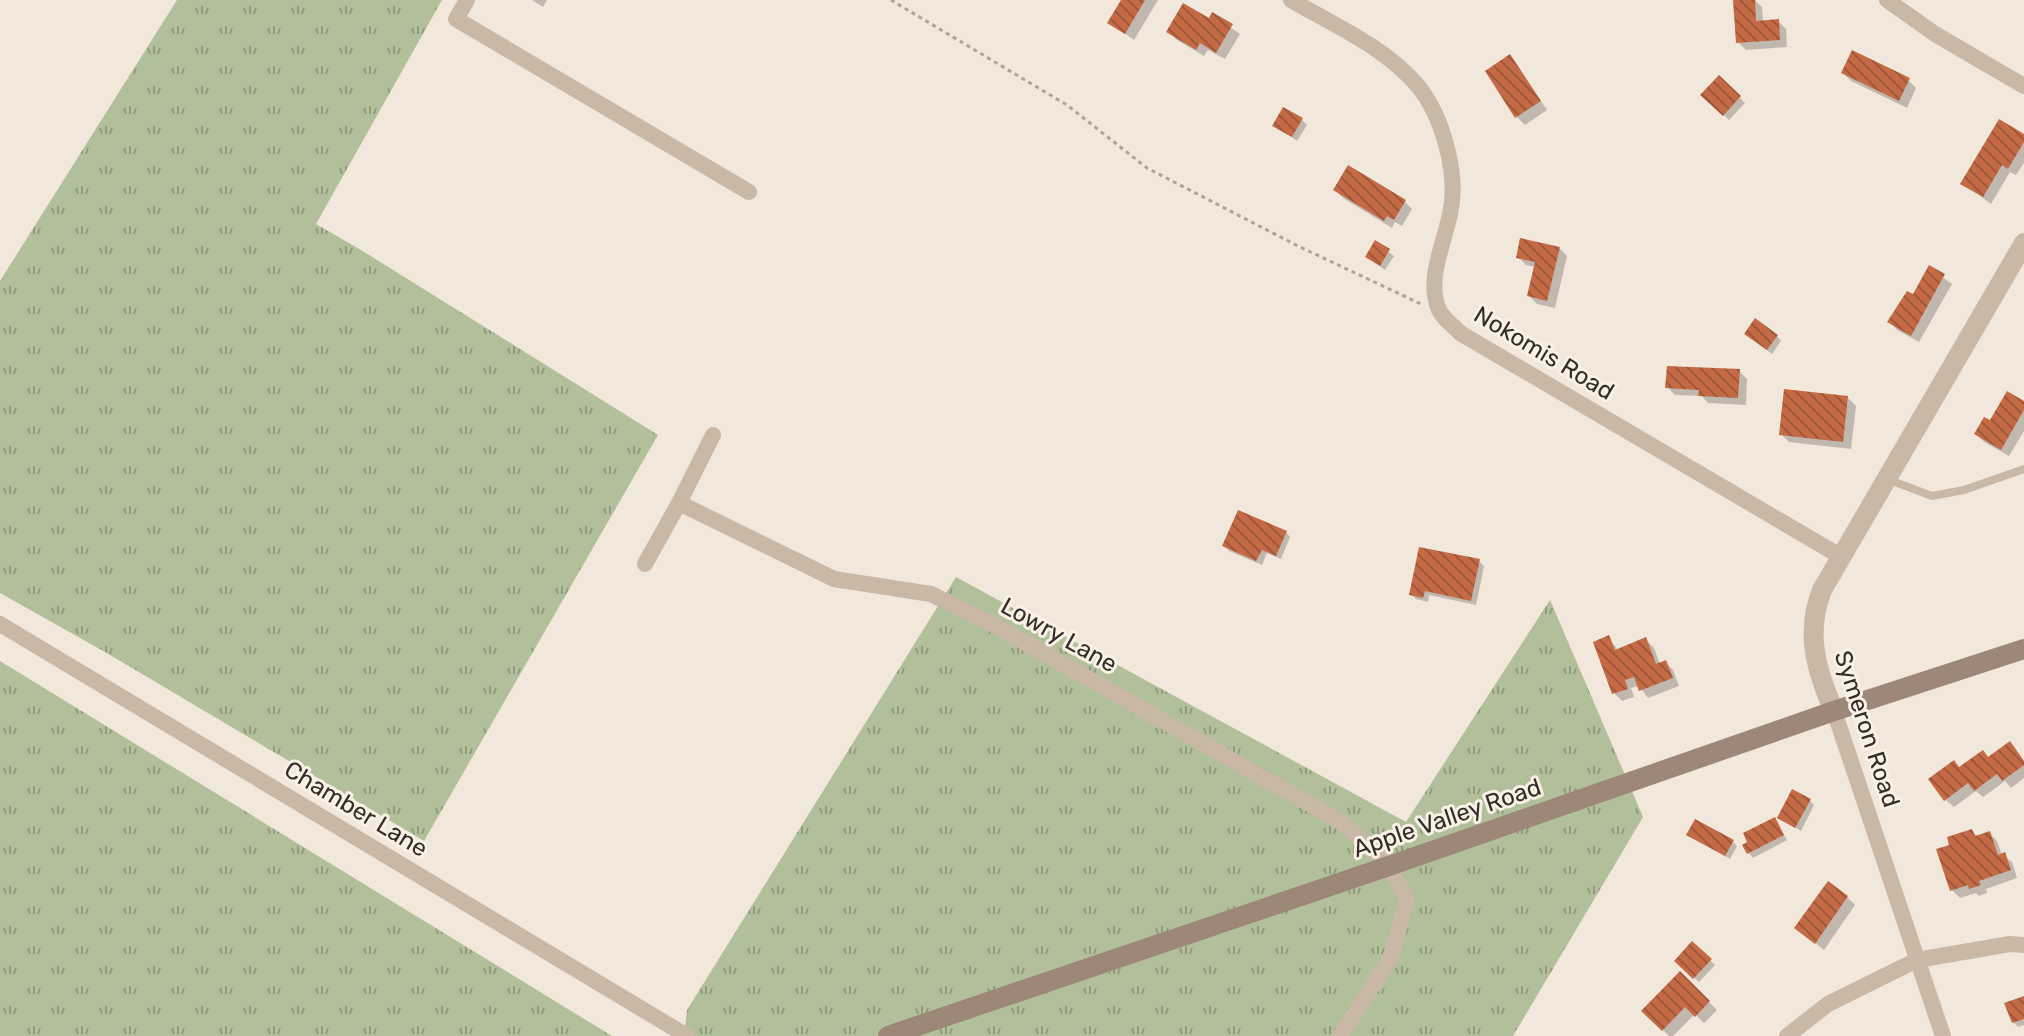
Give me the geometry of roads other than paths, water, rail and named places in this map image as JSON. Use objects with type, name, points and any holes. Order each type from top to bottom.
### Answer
[{"type":"main road","name":"Apple Valley Road","points":[[888,1036],[1834,711],[2020,655]]},
{"type":"street","points":[[467,0],[456,19],[749,192]]},
{"type":"street","name":"Nokomis Road","points":[[1291,0],[1389,58],[1419,88],[1440,124],[1450,160],[1451,210],[1433,283],[1439,312],[1460,333],[1840,556]]},
{"type":"street","points":[[1887,0],[1935,34],[2024,86]]},
{"type":"street","name":"Symeron Road","points":[[1943,1036],[1816,663],[1812,643],[1813,624],[1822,590],[1840,556],[2024,243]]},
{"type":"street","points":[[645,564],[713,435]]},
{"type":"street","name":"Lowry Lane","points":[[679,503],[834,579],[931,594],[996,626],[1343,823],[1389,866]]},
{"type":"street","name":"Chamber Lane","points":[[0,624],[687,1036]]},
{"type":"street","points":[[1340,1036],[1391,957],[1407,900],[1389,866]]},
{"type":"street","points":[[1787,1036],[1828,1004],[1917,960],[2010,944],[2024,945]]},
{"type":"lane","points":[[1886,479],[1932,496],[1964,490],[2024,469]]}]
